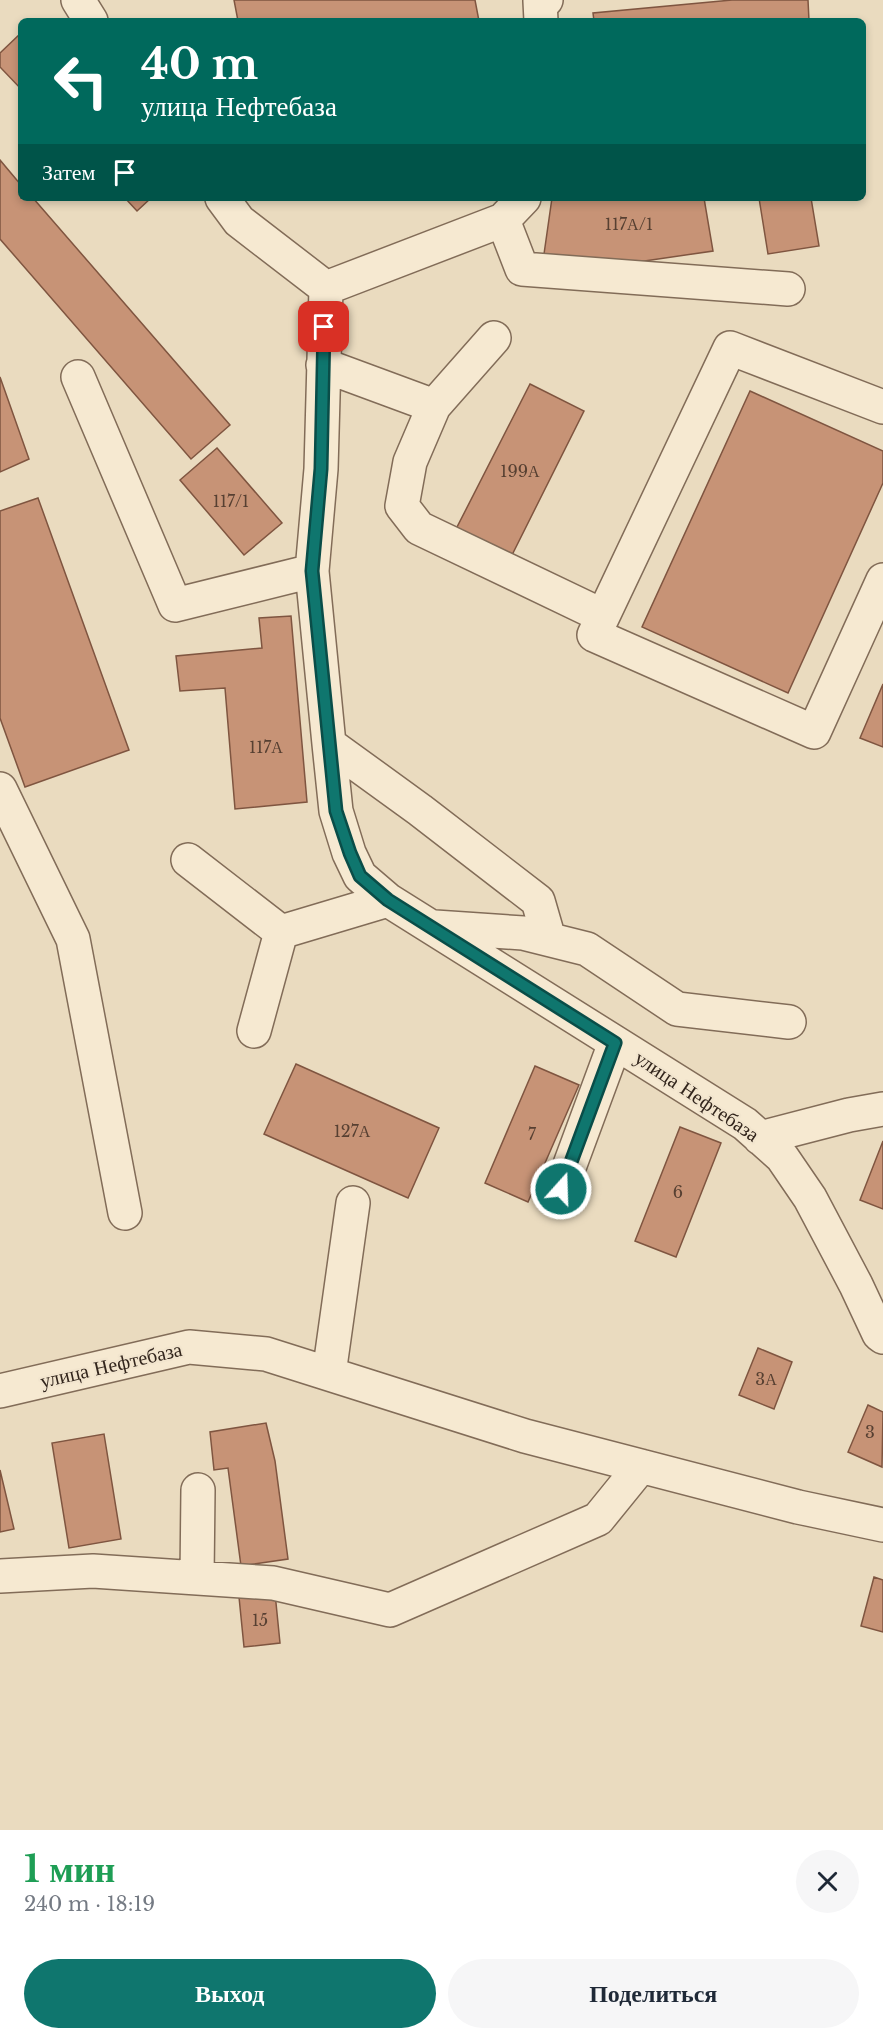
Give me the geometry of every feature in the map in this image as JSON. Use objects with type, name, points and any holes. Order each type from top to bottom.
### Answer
[{"type":"street","points":[[78,0],[89,18]]},
{"type":"street","points":[[224,201],[239,221],[326,288],[514,209],[522,269],[788,289]]},
{"type":"street","name":"улица Нефтебаза","points":[[326,288],[321,469],[312,571],[336,811],[360,876],[388,900],[745,1124],[782,1157],[810,1198],[879,1334],[883,1336]]},
{"type":"street","points":[[494,338],[434,406],[410,462],[402,506],[419,528],[603,616]]},
{"type":"street","points":[[883,407],[730,348],[594,635],[814,732],[883,580]]},
{"type":"street","points":[[324,365],[434,406]]},
{"type":"street","points":[[78,377],[175,605],[312,571]]},
{"type":"street","points":[[329,744],[420,810],[538,901],[549,939]]},
{"type":"street","points":[[0,789],[73,939],[125,1213]]},
{"type":"street","points":[[188,860],[281,932]]},
{"type":"street","points":[[281,932],[388,900]]},
{"type":"street","points":[[431,927],[524,933],[587,949],[677,1009],[789,1022]]},
{"type":"street","points":[[254,1031],[281,932]]},
{"type":"street","points":[[561,1189],[615,1043]]},
{"type":"street","points":[[760,1138],[849,1115],[883,1109]]},
{"type":"street","points":[[330,1374],[353,1203]]},
{"type":"street","name":"улица Нефтебаза","points":[[0,1391],[189,1347],[266,1354],[525,1436],[798,1508],[883,1525]]},
{"type":"street","points":[[0,1576],[93,1571],[273,1583],[390,1610],[598,1519],[641,1466]]},
{"type":"street","points":[[197,1578],[198,1490]]},
{"type":"building","points":[[234,0],[475,0],[478,18],[237,18]]},
{"type":"building","points":[[732,0],[808,0],[809,18],[594,18],[593,13]]},
{"type":"building","points":[[18,36],[18,86],[0,67],[0,53]]},
{"type":"building","points":[[0,160],[18,181],[18,201],[36,201],[230,425],[191,459],[0,239]]},
{"type":"building","points":[[128,201],[148,201],[137,211]]},
{"type":"building","points":[[552,201],[705,201],[713,251],[617,265],[544,254]]},
{"type":"building","points":[[759,201],[812,201],[819,246],[768,254]]},
{"type":"building","points":[[0,377],[29,459],[0,472]]},
{"type":"building","points":[[530,384],[584,411],[510,559],[455,531]]},
{"type":"building","points":[[750,391],[883,451],[883,483],[788,693],[642,627]]},
{"type":"building","points":[[217,448],[282,523],[244,555],[180,480]]},
{"type":"building","points":[[38,498],[129,750],[25,787],[0,718],[0,511]]},
{"type":"building","points":[[291,616],[307,802],[235,809],[225,688],[180,691],[176,656],[262,648],[259,618]]},
{"type":"building","points":[[883,684],[883,747],[860,738]]},
{"type":"building","points":[[296,1064],[439,1128],[408,1198],[264,1134]]},
{"type":"building","points":[[535,1066],[579,1085],[528,1202],[485,1183]]},
{"type":"building","points":[[680,1127],[721,1143],[676,1257],[635,1241]]},
{"type":"building","points":[[883,1141],[883,1209],[860,1200]]},
{"type":"building","points":[[758,1348],[792,1362],[774,1409],[739,1395]]},
{"type":"building","points":[[868,1405],[883,1412],[882,1467],[848,1452]]},
{"type":"building","points":[[266,1423],[275,1461],[288,1559],[241,1566],[228,1468],[214,1470],[210,1432]]},
{"type":"building","points":[[104,1434],[121,1539],[69,1548],[52,1443]]},
{"type":"building","points":[[0,1470],[14,1529],[0,1532]]},
{"type":"building","points":[[874,1577],[883,1580],[883,1632],[861,1626]]},
{"type":"building","points":[[275,1593],[280,1643],[244,1647],[239,1597]]},
{"type":"route","points":[[324,327],[321,469],[312,571],[336,811],[360,876],[388,900],[615,1043],[561,1189]]}]
